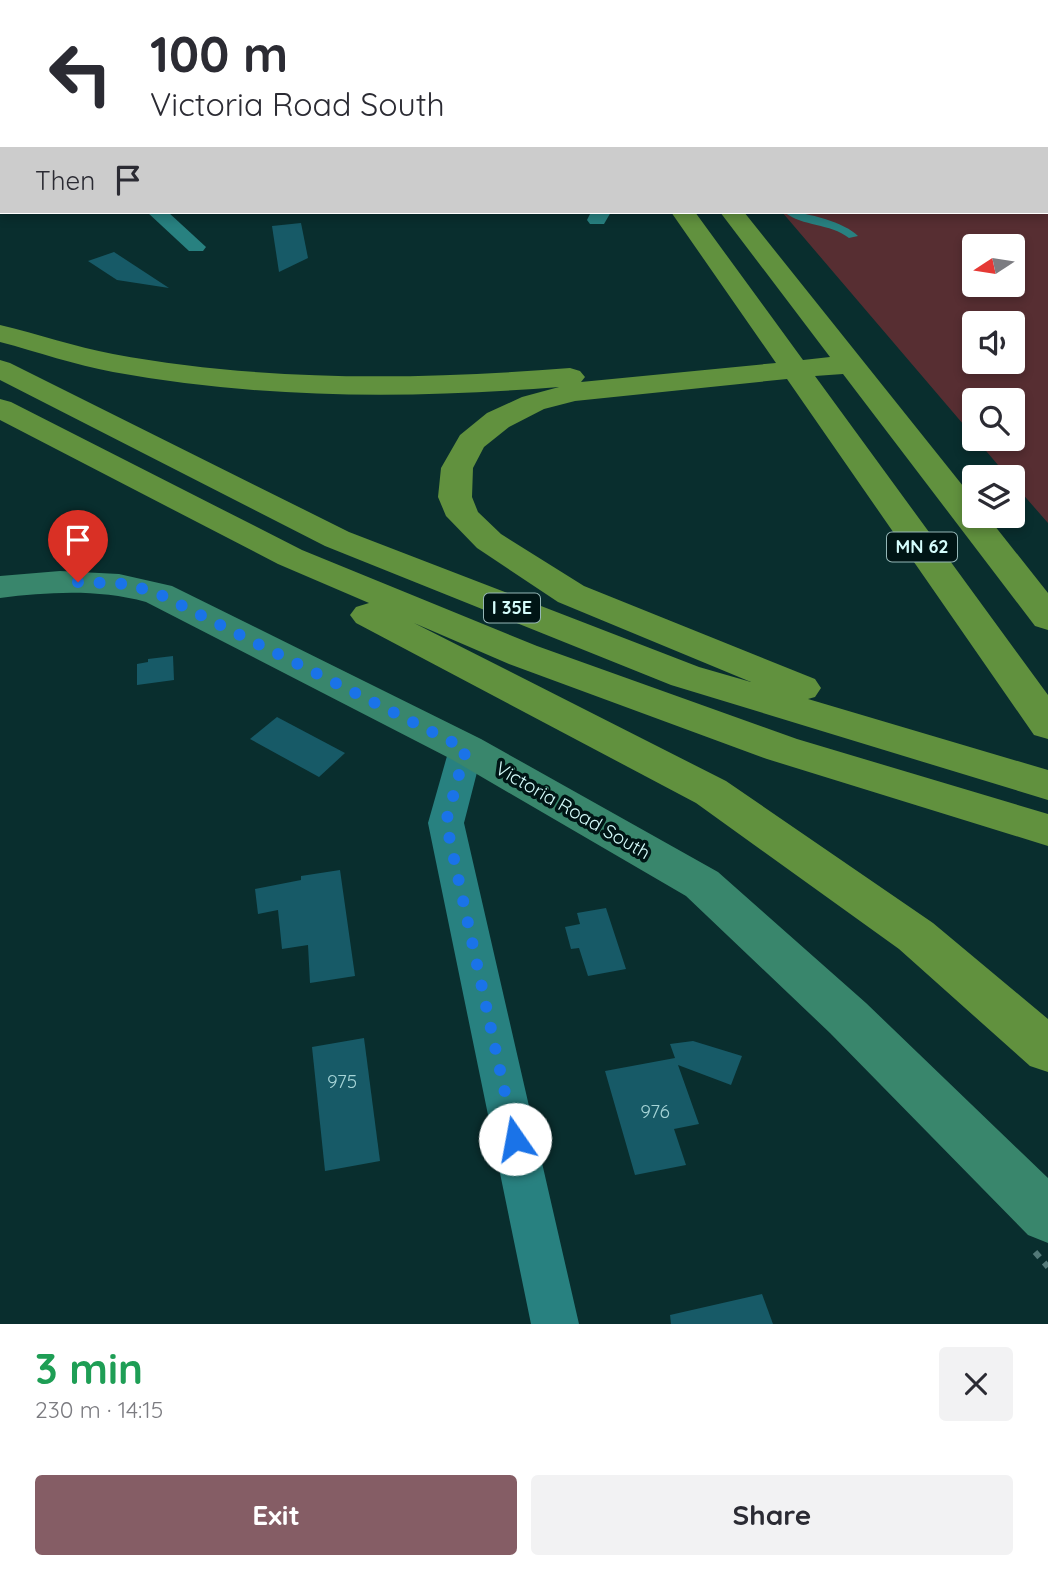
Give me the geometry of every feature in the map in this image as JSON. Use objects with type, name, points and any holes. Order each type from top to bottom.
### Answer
[{"type":"highway","name":"MN 62","points":[[683,214],[1048,725]]},
{"type":"highway","name":"MN 62","points":[[734,214],[1048,618]]},
{"type":"highway","points":[[0,333],[112,363],[211,377],[332,385],[456,385],[791,363]]},
{"type":"highway","points":[[846,357],[573,392],[533,402],[498,420],[471,442],[457,468],[455,497],[463,516],[489,541],[570,594],[931,740],[1048,783]]},
{"type":"highway","name":"I 35E","points":[[0,369],[337,539],[685,676],[1048,783]]},
{"type":"highway","name":"I 35E","points":[[0,408],[109,467],[290,557],[523,655],[782,749],[1048,831]]},
{"type":"highway","points":[[109,467],[229,543],[710,792],[916,936],[1048,1050]]},
{"type":"street","points":[[159,214],[197,247]]},
{"type":"street","name":"Victoria Road South","points":[[0,587],[53,580],[128,584],[159,594],[466,749],[702,884],[848,1018],[1039,1232]]},
{"type":"street","points":[[466,749],[446,822],[555,1324]]},
{"type":"lane","points":[[793,214],[840,227],[853,236]]},
{"type":"path","points":[[1039,1232],[1048,1267]]},
{"type":"shaded area","points":[[784,214],[1048,214],[1048,523],[1025,497],[1025,465],[998,465],[986,451],[1025,451],[1025,388],[962,388],[962,423]]},
{"type":"building","points":[[301,223],[308,258],[279,272],[272,226]]},
{"type":"building","points":[[114,252],[169,288],[117,280],[88,261]]},
{"type":"building","points":[[173,656],[174,680],[137,685],[137,664],[148,662],[148,659]]},
{"type":"building","points":[[277,717],[345,753],[319,777],[250,739]]},
{"type":"building","points":[[340,870],[355,976],[310,983],[308,945],[282,949],[278,910],[258,914],[255,889],[301,880],[301,876]]},
{"type":"building","points":[[606,908],[626,969],[588,976],[579,948],[571,949],[565,927],[580,924],[577,913]]},
{"type":"building","points":[[364,1038],[380,1161],[325,1171],[312,1047]]},
{"type":"building","points":[[693,1041],[742,1056],[731,1085],[678,1065],[699,1124],[674,1129],[686,1165],[635,1175],[605,1071],[675,1058],[670,1044]]},
{"type":"building","points":[[762,1294],[773,1324],[671,1324],[670,1315]]},
{"type":"route","points":[[78,582],[128,584],[159,594],[466,749],[446,822],[515,1139]]}]
